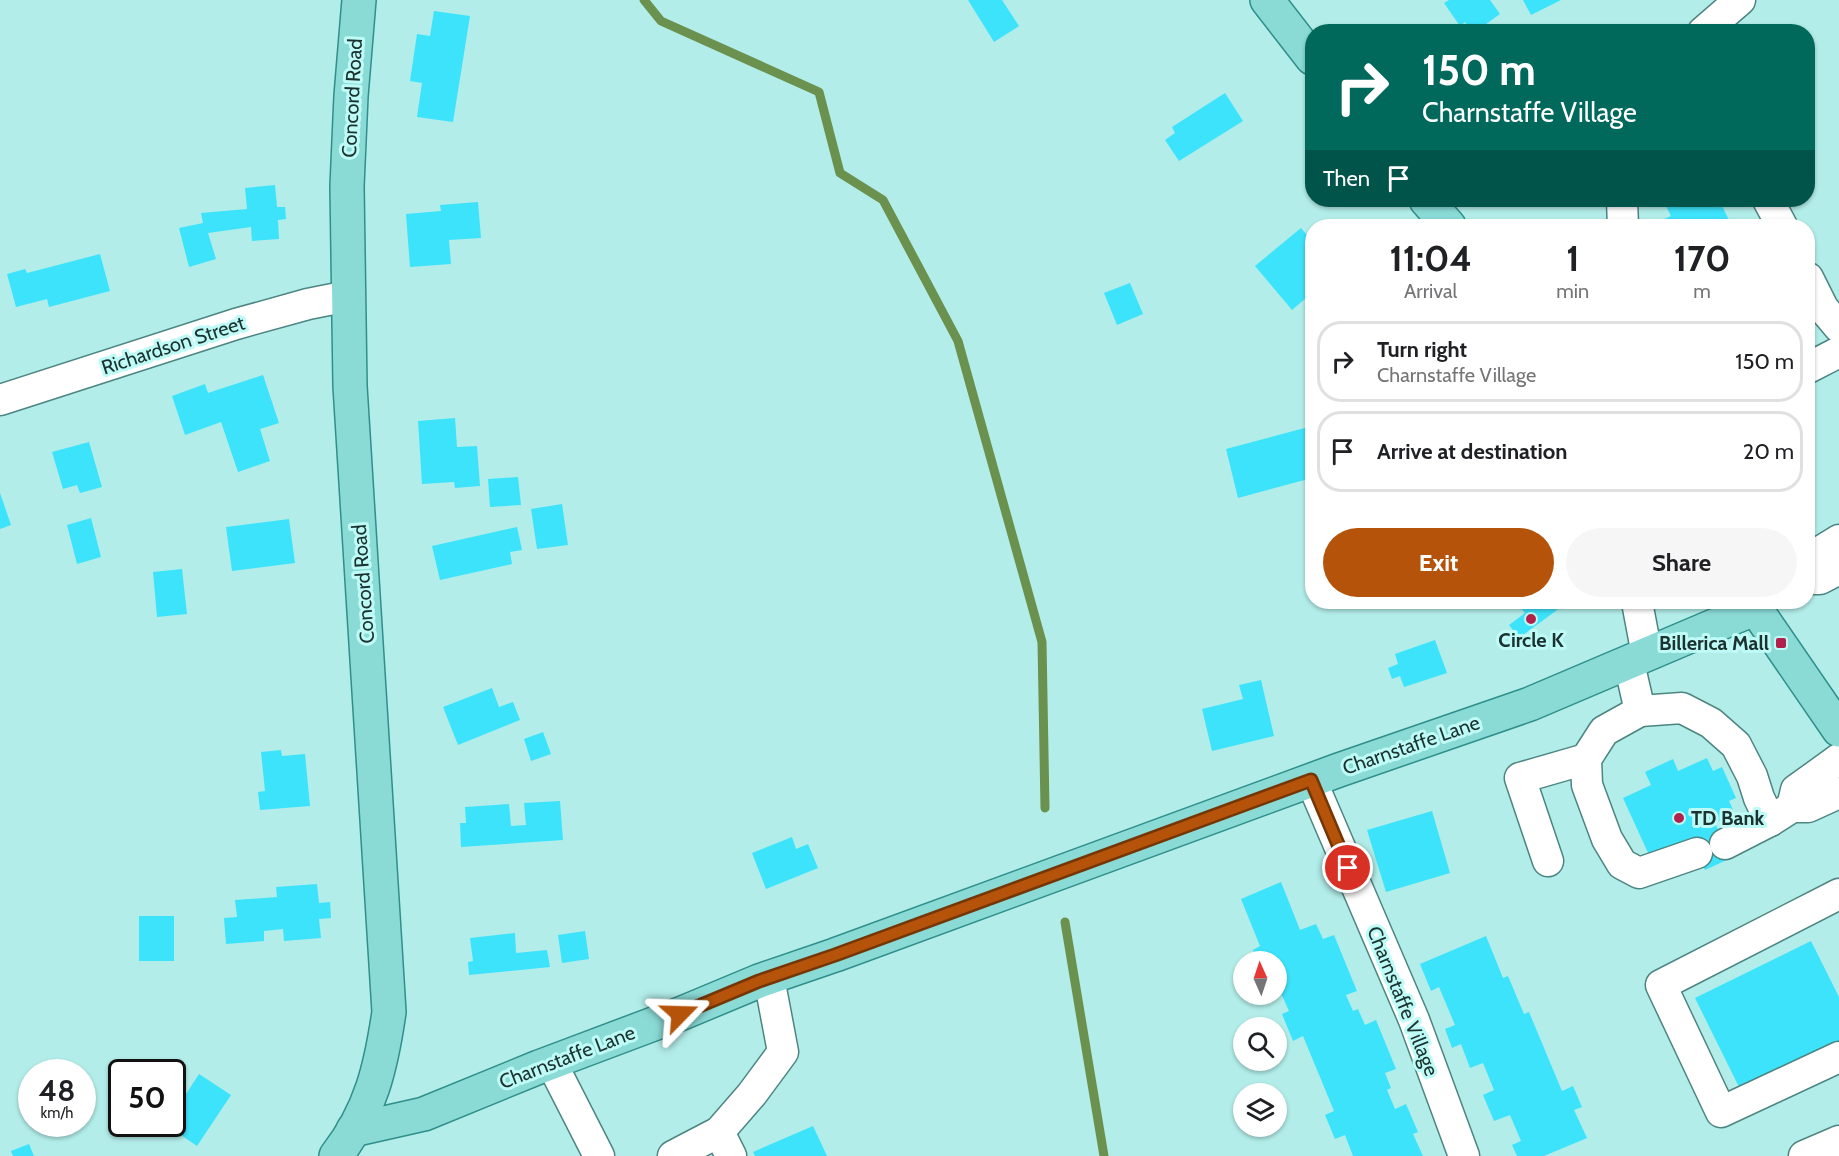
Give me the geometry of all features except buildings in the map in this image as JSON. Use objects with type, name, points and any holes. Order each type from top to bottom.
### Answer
[{"type":"main road","name":"Concord Road","points":[[344,1143],[368,1102],[380,1065],[389,1012],[350,386],[347,186],[359,0]]},
{"type":"main road","points":[[1268,0],[1305,49]]},
{"type":"main road","points":[[1432,207],[1443,219]]},
{"type":"main road","name":"Charnstaffe Lane","points":[[344,1143],[424,1114],[551,1062],[769,978],[1311,780],[1530,704],[1638,659],[1746,609]]},
{"type":"main road","points":[[1760,609],[1839,730]]},
{"type":"street","points":[[1712,24],[1740,0]]},
{"type":"street","points":[[1815,292],[1823,308],[1839,327]]},
{"type":"street","name":"Richardson Street","points":[[0,400],[236,324],[308,304],[348,296]]},
{"type":"street","points":[[1815,364],[1839,352]]},
{"type":"street","points":[[1815,555],[1839,540]]},
{"type":"street","points":[[1815,579],[1820,579],[1839,569]]},
{"type":"street","points":[[1637,609],[1640,711]]},
{"type":"street","points":[[1781,814],[1759,798],[1752,776],[1736,745],[1711,723],[1682,708],[1640,711],[1604,731],[1586,759],[1587,785],[1607,839],[1622,864],[1639,873],[1711,849],[1781,814],[1808,807],[1839,793]]},
{"type":"street","points":[[1548,861],[1520,778],[1586,759]]},
{"type":"street","points":[[1781,814],[1796,789],[1839,759]]},
{"type":"street","name":"Charnstaffe Village","points":[[1311,780],[1414,1020],[1464,1156]]},
{"type":"street","points":[[1839,894],[1661,986],[1721,1112],[1839,1057]]},
{"type":"street","points":[[673,1156],[725,1144],[752,1094],[783,1052],[769,978]]},
{"type":"street","points":[[551,1062],[599,1156]]},
{"type":"street","points":[[1804,1156],[1839,1141]]},
{"type":"waterway","points":[[644,0],[661,21],[819,92],[840,173],[883,200],[958,341],[1042,642],[1045,808]]},
{"type":"waterway","points":[[1065,922],[1104,1156]]},
{"type":"place","name":"Circle K","points":[[1531,619]]},
{"type":"place","name":"Billerica Mall","points":[[1781,643]]},
{"type":"place","name":"TD Bank","points":[[1679,818]]},
{"type":"route","points":[[680,1014],[759,981],[1311,780],[1348,868]]}]
